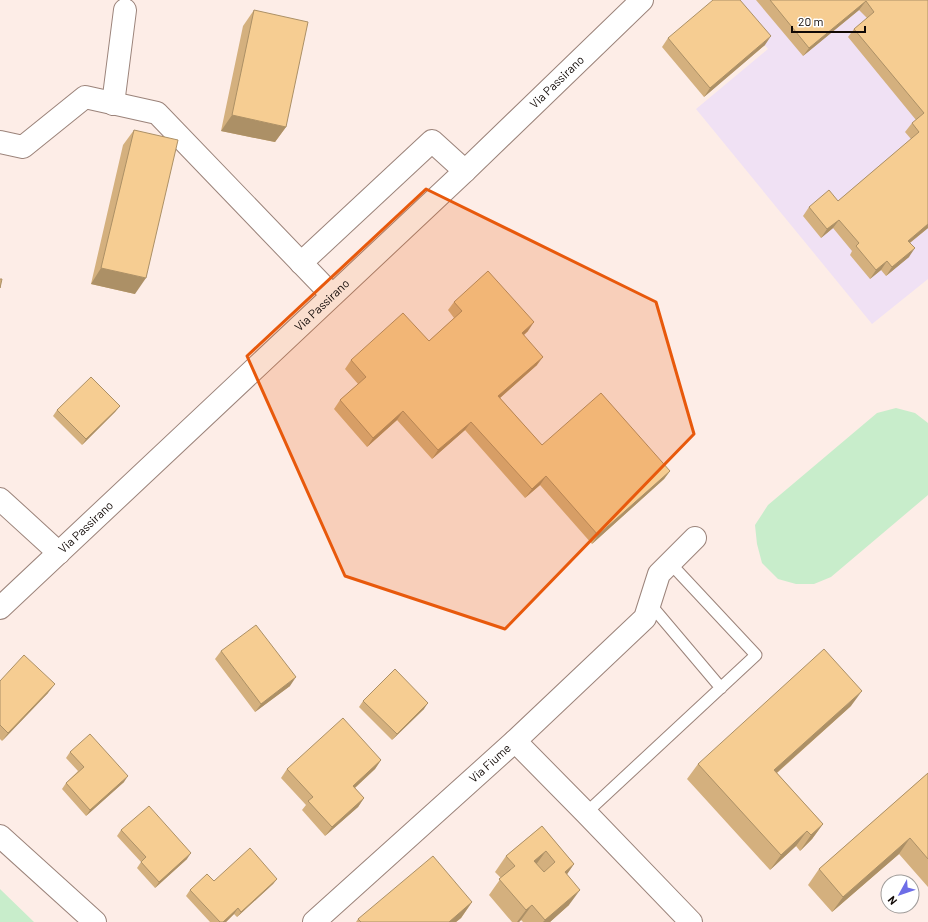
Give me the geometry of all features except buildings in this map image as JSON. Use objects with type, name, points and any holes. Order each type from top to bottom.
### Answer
[{"type":"street","name":"Via Passirano","points":[[0,608],[465,171],[642,0]]},
{"type":"street","points":[[113,104],[125,10]]},
{"type":"street","points":[[0,142],[23,147],[85,97],[157,114],[332,295]]},
{"type":"street","points":[[301,263],[432,141],[465,171]]},
{"type":"street","points":[[0,499],[59,553]]},
{"type":"street","points":[[515,741],[645,618],[659,574],[695,538]]},
{"type":"street","name":"Via Fiume","points":[[314,922],[515,741],[691,922]]},
{"type":"street","points":[[0,836],[95,922]]},
{"type":"lane","points":[[586,813],[756,655],[670,563]]},
{"type":"lane","points":[[650,604],[721,688]]},
{"type":"highlighted area","points":[[426,189],[656,302],[694,434],[505,629],[345,576],[247,356]]},
{"type":"shaded area","points":[[727,0],[928,0],[928,279],[872,324],[696,109],[768,49]]},
{"type":"green space","points":[[896,408],[915,413],[928,423],[928,495],[831,577],[814,584],[796,584],[778,579],[762,563],[757,544],[755,525],[768,505],[877,413]]},
{"type":"green space","points":[[0,889],[34,922],[0,922]]}]
